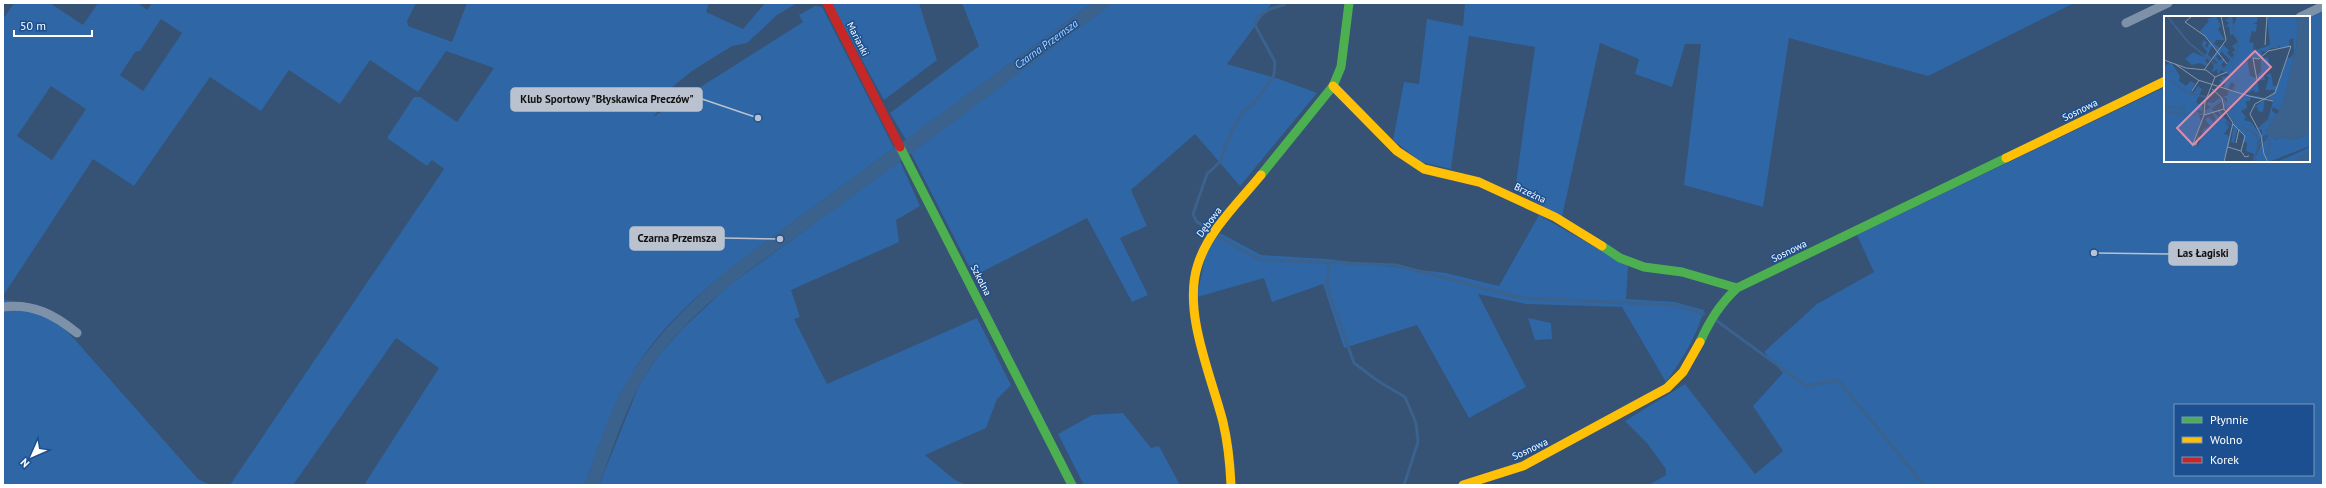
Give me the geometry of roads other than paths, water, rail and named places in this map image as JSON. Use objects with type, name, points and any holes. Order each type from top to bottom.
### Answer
[{"type":"street","name":"Marianki","points":[[827,3],[869,86]]},
{"type":"street","name":"Dębowa","points":[[1231,485],[1232,464],[1228,438],[1193,308],[1193,282],[1196,267],[1202,251],[1211,237],[1333,86],[1341,67],[1349,3]]},
{"type":"street","points":[[2126,23],[2168,3]]},
{"type":"street","points":[[2302,16],[2323,6]]},
{"type":"street","name":"Sosnowa","points":[[1463,485],[1524,466],[1667,388],[1683,372],[1694,357],[1709,322],[1722,302],[1737,288],[2164,82]]},
{"type":"street","name":"Szkolna","points":[[869,86],[1072,485]]},
{"type":"street","name":"Brzeźna","points":[[1333,86],[1398,151],[1424,169],[1479,182],[1555,217],[1620,258],[1644,267],[1682,272],[1737,288]]},
{"type":"street","points":[[3,307],[30,308],[56,316],[77,333]]},
{"type":"water","points":[[1092,3],[1113,3],[913,152],[747,272],[701,310],[660,354],[640,384],[618,434],[599,485],[585,485],[599,444],[622,390],[651,347],[688,306],[730,268]]},
{"type":"waterway","points":[[1209,230],[1196,221],[1193,214],[1207,174],[1221,161],[1228,139],[1241,114],[1255,102],[1274,75],[1275,62],[1255,25],[1263,13],[1270,9],[1284,5],[1285,3]]},
{"type":"waterway","points":[[1217,236],[1260,260],[1396,265],[1521,298],[1674,305],[1704,314]]},
{"type":"waterway","points":[[1329,263],[1327,287],[1354,363],[1378,381],[1405,397],[1416,423],[1418,442],[1404,485]]},
{"type":"waterway","points":[[1717,321],[1806,386],[1838,380],[1924,485]]},
{"type":"place","name":"Klub Sportowy \"Błyskawica Preczów\"","points":[[758,118]]},
{"type":"place","name":"Czarna Przemsza","points":[[780,239]]},
{"type":"place","name":"Las Łagiski","points":[[2094,253]]}]
